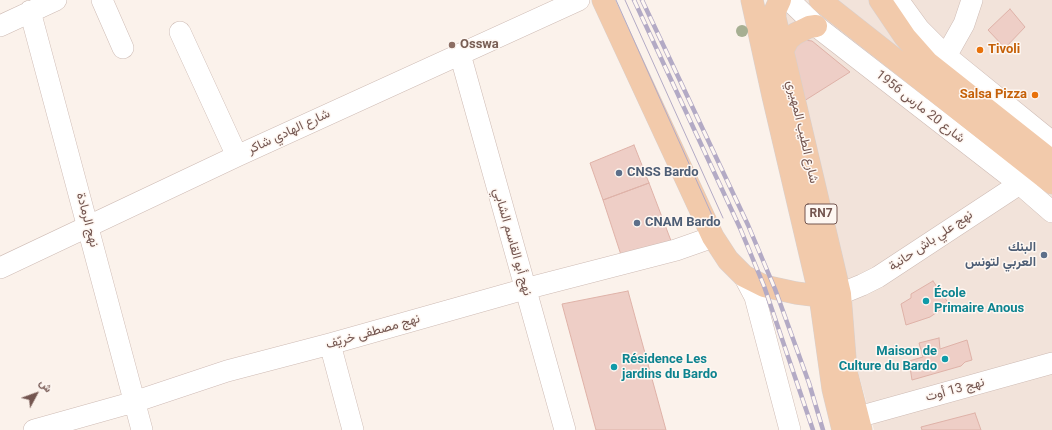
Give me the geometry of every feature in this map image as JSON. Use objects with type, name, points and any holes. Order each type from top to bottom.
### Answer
[{"type":"main road","points":[[603,0],[713,237],[728,260],[744,276],[764,286],[796,293],[830,295]]},
{"type":"main road","name":"شارع الطيب المهيري","points":[[752,0],[772,96],[830,295]]},
{"type":"main road","name":"شارع الطيب المهيري","points":[[780,0],[775,18],[830,295],[833,389],[854,426]]},
{"type":"main road","name":"شارع 20 مارس 1956","points":[[820,0],[1043,167]]},
{"type":"main road","points":[[880,0],[905,37],[928,63],[1043,167]]},
{"type":"main road","points":[[782,52],[788,40],[795,34],[809,27],[816,26]]},
{"type":"street","points":[[0,26],[56,0]]},
{"type":"street","points":[[102,0],[123,48]]},
{"type":"street","name":"شارع الهادي شاكر","points":[[0,268],[237,156],[579,0]]},
{"type":"street","name":"شارع 20 مارس 1956","points":[[789,0],[816,26],[1021,185],[1052,212]]},
{"type":"street","points":[[898,0],[919,29],[946,56],[1052,142]]},
{"type":"street","points":[[946,56],[964,24],[972,0]]},
{"type":"street","name":"نهج الرمادة","points":[[30,11],[89,227],[142,430]]},
{"type":"street","points":[[180,32],[237,156]]},
{"type":"street","name":"نهج أبو القاسم الشابي","points":[[460,54],[565,430]]},
{"type":"street","name":"نهج علي باش حانبة","points":[[830,295],[862,285],[878,277],[972,213],[1021,185],[1043,167]]},
{"type":"street","name":"نهج مصطفى خريّف","points":[[34,430],[134,402],[227,371],[330,344],[525,289],[676,250],[713,237]]},
{"type":"street","points":[[744,276],[755,297],[790,430]]},
{"type":"street","points":[[330,344],[353,430]]},
{"type":"street","name":"نهج 13 أوت","points":[[854,426],[1052,363]]},
{"type":"shaded area","points":[[781,0],[1052,0],[1052,430],[874,430],[835,288]]},
{"type":"building","points":[[1010,9],[1025,27],[1005,48],[988,30]]},
{"type":"building","points":[[804,40],[812,41],[850,72],[804,101],[794,57],[794,47]]},
{"type":"building","name":"CNSS Bardo","points":[[634,145],[649,183],[603,200],[590,163]]},
{"type":"building","name":"CNAM Bardo","points":[[649,183],[673,246],[623,261],[603,200]]},
{"type":"building","name":"École Primaire Anous","points":[[933,281],[949,304],[930,317],[906,325],[901,304],[911,298],[911,294]]},
{"type":"building","name":"Résidence Les jardins du Bardo","points":[[628,291],[666,430],[596,430],[562,304]]},
{"type":"building","name":"Maison de Culture du Bardo","points":[[939,338],[940,349],[967,340],[972,360],[965,362],[961,366],[912,380],[909,361],[923,357],[919,343]]},
{"type":"building","points":[[975,413],[981,430],[922,430],[921,427]]},
{"type":"tram line","points":[[616,0],[715,222]]},
{"type":"tram line","points":[[625,0],[723,218]]},
{"type":"railway","points":[[634,0],[740,228],[764,286],[813,430]]},
{"type":"railway","points":[[642,0],[748,225],[775,289],[809,383],[823,430]]},
{"type":"place","name":"Osswa","points":[[452,45]]},
{"type":"place","name":"Tivoli","points":[[980,50]]},
{"type":"place","name":"Salsa Pizza","points":[[1035,95]]},
{"type":"place","name":"CNSS Bardo","points":[[619,173]]},
{"type":"place","name":"CNAM Bardo","points":[[637,223]]},
{"type":"place","name":"البنك العربي لتونس","points":[[1044,255]]},
{"type":"place","name":"École Primaire Anous","points":[[926,301]]},
{"type":"place","name":"Maison de Culture du Bardo","points":[[945,359]]},
{"type":"place","name":"Résidence Les jardins du Bardo","points":[[614,367]]}]
